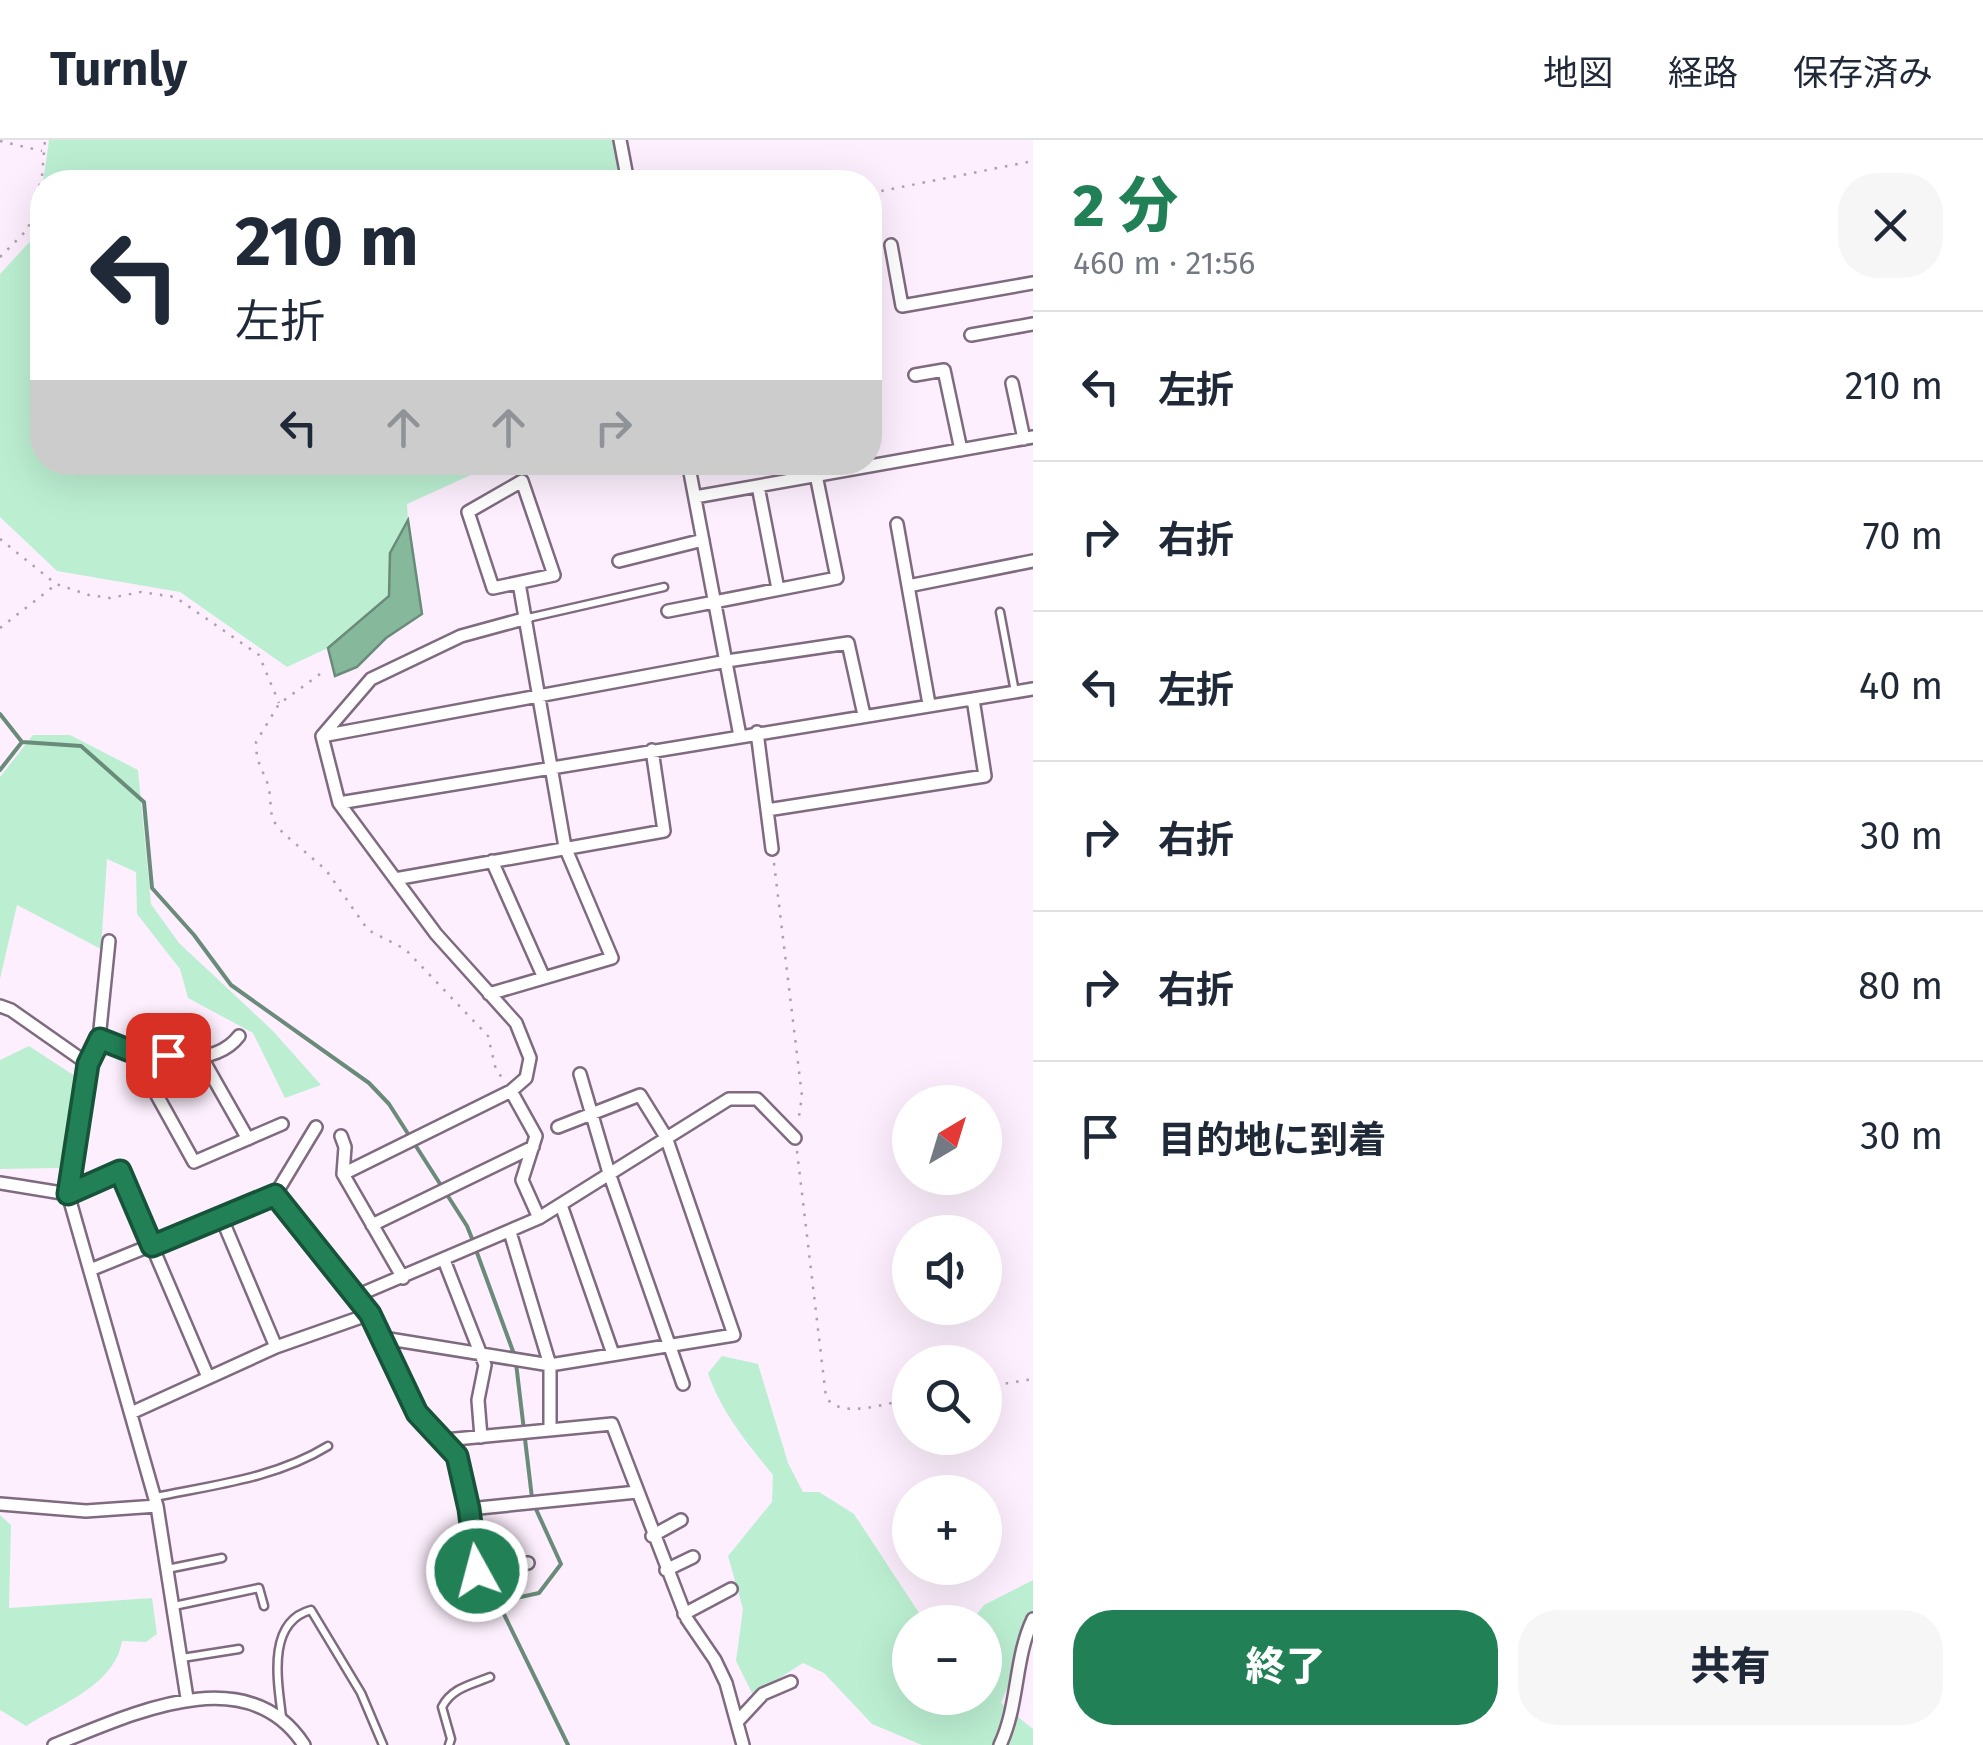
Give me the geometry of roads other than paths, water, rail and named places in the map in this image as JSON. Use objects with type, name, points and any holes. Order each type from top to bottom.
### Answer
[{"type":"street","points":[[620,140],[626,170]]},
{"type":"street","points":[[891,246],[902,306],[1033,283]]},
{"type":"street","points":[[971,335],[1033,324]]},
{"type":"street","points":[[914,375],[944,370],[961,450]]},
{"type":"street","points":[[882,462],[1028,438],[1012,383]]},
{"type":"street","points":[[691,475],[740,736]]},
{"type":"street","points":[[695,497],[820,475]]},
{"type":"street","points":[[668,611],[838,578],[816,476]]},
{"type":"street","points":[[522,481],[554,575],[518,583],[493,588],[468,512],[522,481]]},
{"type":"street","points":[[758,486],[778,589]]},
{"type":"street","points":[[896,524],[929,704]]},
{"type":"street","points":[[619,561],[703,540]]},
{"type":"street","points":[[908,586],[1033,561]]},
{"type":"street","points":[[489,994],[612,958],[565,847],[518,583]]},
{"type":"street","points":[[322,736],[372,678],[461,636],[527,618]]},
{"type":"street","points":[[322,736],[726,661],[848,643],[864,715]]},
{"type":"street","points":[[339,803],[1033,689]]},
{"type":"street","points":[[767,810],[984,776],[974,699]]},
{"type":"street","points":[[757,732],[772,849]]},
{"type":"street","points":[[322,736],[339,803],[436,934],[516,1023],[530,1058],[526,1078],[511,1091],[343,1174]]},
{"type":"street","points":[[395,879],[664,831],[652,750]]},
{"type":"street","points":[[492,861],[544,978]]},
{"type":"street","points":[[109,941],[100,1039],[88,1064],[68,1194],[156,1502],[187,1698]]},
{"type":"street","points":[[0,1006],[88,1064]]},
{"type":"street","points":[[100,1039],[133,1052],[202,1058],[232,1045],[239,1036]]},
{"type":"street","points":[[133,1052],[194,1162],[282,1124]]},
{"type":"street","points":[[202,1058],[248,1138]]},
{"type":"street","points":[[580,1074],[609,1174],[683,1384]]},
{"type":"street","points":[[511,1091],[536,1136],[522,1180],[539,1218]]},
{"type":"street","points":[[383,1338],[550,1365],[734,1335],[666,1136],[640,1095],[558,1126]]},
{"type":"street","points":[[356,1296],[539,1218],[729,1098],[757,1099],[795,1138]]},
{"type":"street","points":[[90,1270],[275,1195],[316,1127]]},
{"type":"street","points":[[341,1136],[345,1148],[343,1174],[403,1278]]},
{"type":"street","points":[[372,1225],[533,1146]]},
{"type":"street","points":[[0,1183],[68,1194],[120,1171],[208,1378]]},
{"type":"street","points":[[275,1195],[370,1314],[417,1413],[457,1456],[477,1571],[528,1563]]},
{"type":"street","points":[[561,1205],[613,1354]]},
{"type":"street","points":[[222,1219],[276,1347]]},
{"type":"street","points":[[510,1232],[550,1365],[550,1430]]},
{"type":"street","points":[[444,1260],[485,1365],[478,1400],[481,1437]]},
{"type":"street","points":[[131,1413],[276,1347],[370,1314]]},
{"type":"street","points":[[445,1440],[612,1424],[684,1614],[726,1683],[743,1745]]},
{"type":"street","points":[[469,1509],[637,1492]]},
{"type":"street","points":[[0,1504],[86,1511],[156,1502]]},
{"type":"street","points":[[652,1536],[681,1520]]},
{"type":"street","points":[[666,1570],[692,1557]]},
{"type":"street","points":[[684,1614],[731,1589]]},
{"type":"street","points":[[1000,1745],[1008,1728],[1024,1640],[1033,1620]]},
{"type":"street","points":[[737,1722],[763,1694],[791,1682]]},
{"type":"street","points":[[54,1745],[187,1698],[251,1703],[282,1718],[304,1745]]},
{"type":"lane","points":[[527,618],[664,587]]},
{"type":"lane","points":[[1000,612],[1015,692]]},
{"type":"lane","points":[[156,1502],[300,1463],[328,1446]]},
{"type":"lane","points":[[166,1570],[222,1558]]},
{"type":"lane","points":[[173,1606],[259,1588],[264,1606]]},
{"type":"lane","points":[[282,1718],[276,1660],[291,1620],[311,1610],[360,1693],[383,1745]]},
{"type":"lane","points":[[182,1658],[239,1649]]},
{"type":"lane","points":[[449,1745],[451,1738],[442,1708],[446,1700],[454,1690],[490,1678]]},
{"type":"waterway","points":[[0,714],[22,742]]},
{"type":"waterway","points":[[22,742],[81,746],[144,802],[152,888],[231,985],[369,1083],[389,1104],[473,1241]]},
{"type":"waterway","points":[[0,770],[22,742]]},
{"type":"waterway","points":[[476,1250],[514,1354]]},
{"type":"waterway","points":[[516,1363],[532,1498]]},
{"type":"waterway","points":[[535,1507],[561,1564],[539,1593],[498,1602],[568,1745]]}]
